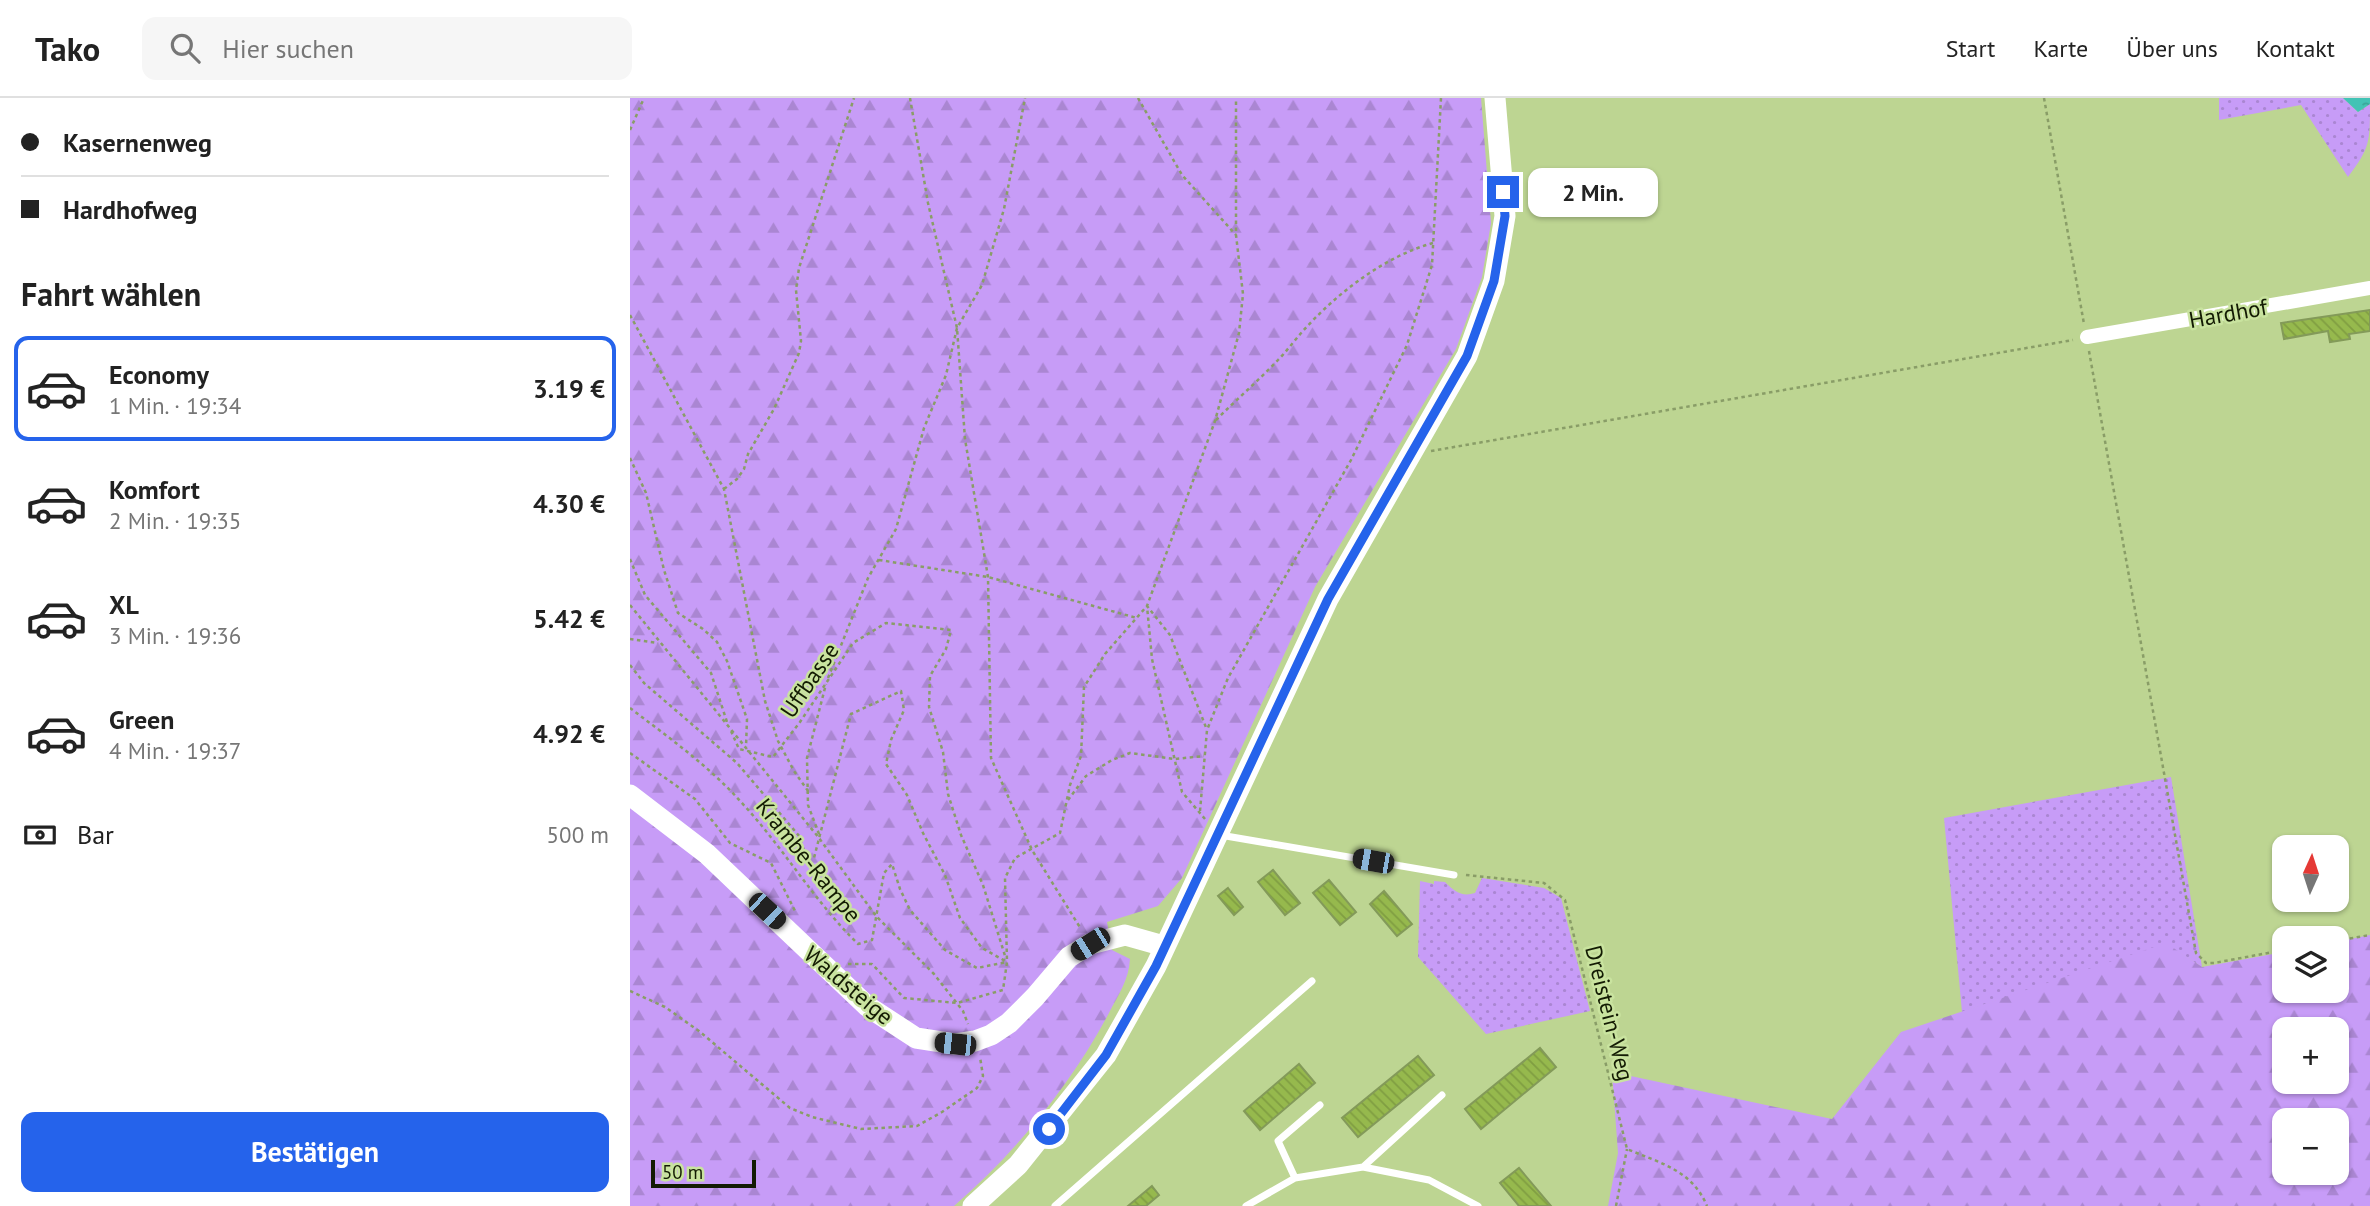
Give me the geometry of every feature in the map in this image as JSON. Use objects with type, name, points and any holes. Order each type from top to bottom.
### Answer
[{"type":"street","points":[[973,1206],[1018,1165],[1106,1055],[1156,966],[1328,599],[1467,356],[1494,281],[1505,216],[1495,98]]},
{"type":"street","name":"Hardhof","points":[[2087,338],[2370,288]]},
{"type":"street","name":"Waldsteige","points":[[630,795],[706,854],[867,1006],[916,1038],[955,1044],[975,1041],[1009,1023],[1069,957],[1090,944],[1125,935],[1164,946]]},
{"type":"lane","points":[[1216,839],[1454,875]]},
{"type":"lane","points":[[1055,1206],[1312,981]]},
{"type":"lane","points":[[1363,1167],[1442,1095]]},
{"type":"lane","points":[[1295,1178],[1278,1141],[1320,1105]]},
{"type":"lane","points":[[1246,1206],[1295,1178],[1363,1167],[1429,1180],[1478,1206]]},
{"type":"path","points":[[630,130],[644,98]]},
{"type":"path","points":[[724,489],[737,479],[744,469],[748,454],[774,409],[799,353],[801,341],[796,290],[799,268],[854,98]]},
{"type":"path","points":[[910,98],[928,203],[957,328],[965,439],[988,577],[991,758],[1032,850],[1090,944]]},
{"type":"path","points":[[819,837],[808,805],[807,758],[827,681],[863,591],[896,529],[923,428],[946,375],[957,328],[982,285],[1004,209],[1025,98]]},
{"type":"path","points":[[1139,98],[1182,175],[1236,235]]},
{"type":"path","points":[[848,964],[872,964],[904,998],[957,1003],[1003,990],[1007,962],[1005,878],[1015,858],[1060,833],[1070,785],[1080,756],[1084,687],[1105,654],[1147,606],[1215,421],[1239,333],[1243,294],[1236,235],[1236,98]]},
{"type":"path","points":[[1147,606],[1152,659],[1182,792],[1200,813],[1207,730],[1228,678],[1351,460],[1407,345],[1432,265],[1441,98]]},
{"type":"path","points":[[2044,98],[2196,953],[2206,963],[2214,963],[2272,952]]},
{"type":"path","points":[[1215,421],[1342,293],[1382,266],[1418,247],[1433,243]]},
{"type":"path","points":[[630,315],[724,489],[765,701],[781,747],[808,791]]},
{"type":"path","points":[[1418,445],[1432,452],[2087,338]]},
{"type":"path","points":[[630,458],[646,493],[664,570],[678,613],[718,642],[727,661],[747,719],[746,747]]},
{"type":"path","points":[[630,559],[645,595],[710,673],[720,707],[739,749],[750,751]]},
{"type":"path","points":[[879,560],[988,577],[1137,618]]},
{"type":"path","points":[[630,605],[819,837],[877,917],[934,974],[963,1011],[975,1041],[983,1076],[977,1088],[963,1100],[917,1125],[892,1129],[861,1129],[812,1117],[790,1108],[699,1031],[664,1007],[630,991]]},
{"type":"path","points":[[1147,606],[1170,635],[1207,730]]},
{"type":"path","name":"Uffbasse","points":[[750,751],[773,757],[853,643],[886,623],[951,630],[946,649],[930,676],[929,707],[943,752],[951,804],[983,885],[1007,962]]},
{"type":"path","points":[[630,639],[660,644]]},
{"type":"path","points":[[630,666],[644,683],[737,763],[800,837],[806,858],[814,858],[851,714],[901,691],[904,710],[891,740],[886,764],[907,795],[945,874],[960,918],[982,948],[1007,962]]},
{"type":"path","name":"Krambe-Rampe","points":[[630,708],[678,744],[740,800],[800,877],[858,944],[872,940],[884,873],[892,864],[910,910],[945,950],[977,968],[1007,962]]},
{"type":"path","points":[[630,753],[695,799],[730,843],[771,863],[801,924]]},
{"type":"path","points":[[1067,802],[1086,776],[1112,760],[1130,753],[1175,759],[1204,756]]},
{"type":"path","name":"Dreistein-Weg","points":[[1454,875],[1476,874],[1544,883],[1566,900],[1627,1149]]},
{"type":"path","points":[[2349,939],[2370,935]]},
{"type":"path","points":[[1616,1206],[1627,1149],[1681,1171],[1712,1206]]},
{"type":"path","points":[[1704,1199],[1707,1206]]},
{"type":"green space","points":[[630,98],[1481,98],[1491,223],[1482,277],[1456,349],[1315,587],[1182,878],[1158,906],[1107,922],[1112,950],[1130,959],[1128,974],[1094,1040],[1040,1117],[999,1163],[954,1206],[630,1206]]},
{"type":"green space","points":[[2219,98],[2343,98],[2358,112],[2370,104],[2370,127],[2365,151],[2348,177],[2301,105],[2219,120]]},
{"type":"green space","points":[[2171,777],[2202,967],[2166,944],[1962,1012],[1944,818]]},
{"type":"green space","points":[[1482,878],[1544,888],[1561,898],[1590,1011],[1486,1034],[1418,957],[1420,881],[1434,884],[1434,881],[1445,882],[1455,891],[1466,894],[1475,893]]},
{"type":"green space","points":[[2370,935],[2370,1206],[1608,1206],[1618,1153],[1612,1072],[1832,1119],[1901,1032],[2166,943],[2202,967],[2272,954],[2272,1003],[2349,1003],[2349,939]]},
{"type":"water","points":[[2343,98],[2370,98],[2370,104],[2358,112]]},
{"type":"building","points":[[2370,310],[2370,331],[2349,334],[2350,339],[2330,342],[2328,331],[2284,339],[2281,323]]},
{"type":"building","points":[[1273,870],[1300,903],[1285,915],[1258,882]]},
{"type":"building","points":[[1329,880],[1356,912],[1340,925],[1313,893]]},
{"type":"building","points":[[1228,888],[1243,907],[1234,915],[1218,896]]},
{"type":"building","points":[[1384,891],[1412,924],[1397,936],[1370,904]]},
{"type":"building","points":[[1540,1048],[1556,1067],[1481,1129],[1465,1109]]},
{"type":"building","points":[[1418,1056],[1434,1075],[1358,1137],[1342,1118]]},
{"type":"building","points":[[1299,1064],[1315,1083],[1260,1130],[1244,1111]]},
{"type":"building","points":[[1519,1168],[1551,1206],[1519,1206],[1500,1183]]},
{"type":"building","points":[[1152,1186],[1159,1195],[1146,1206],[1128,1206]]},
{"type":"route","points":[[1049,1129],[1106,1055],[1156,966],[1328,599],[1467,356],[1494,281],[1505,216],[1503,192]]}]
